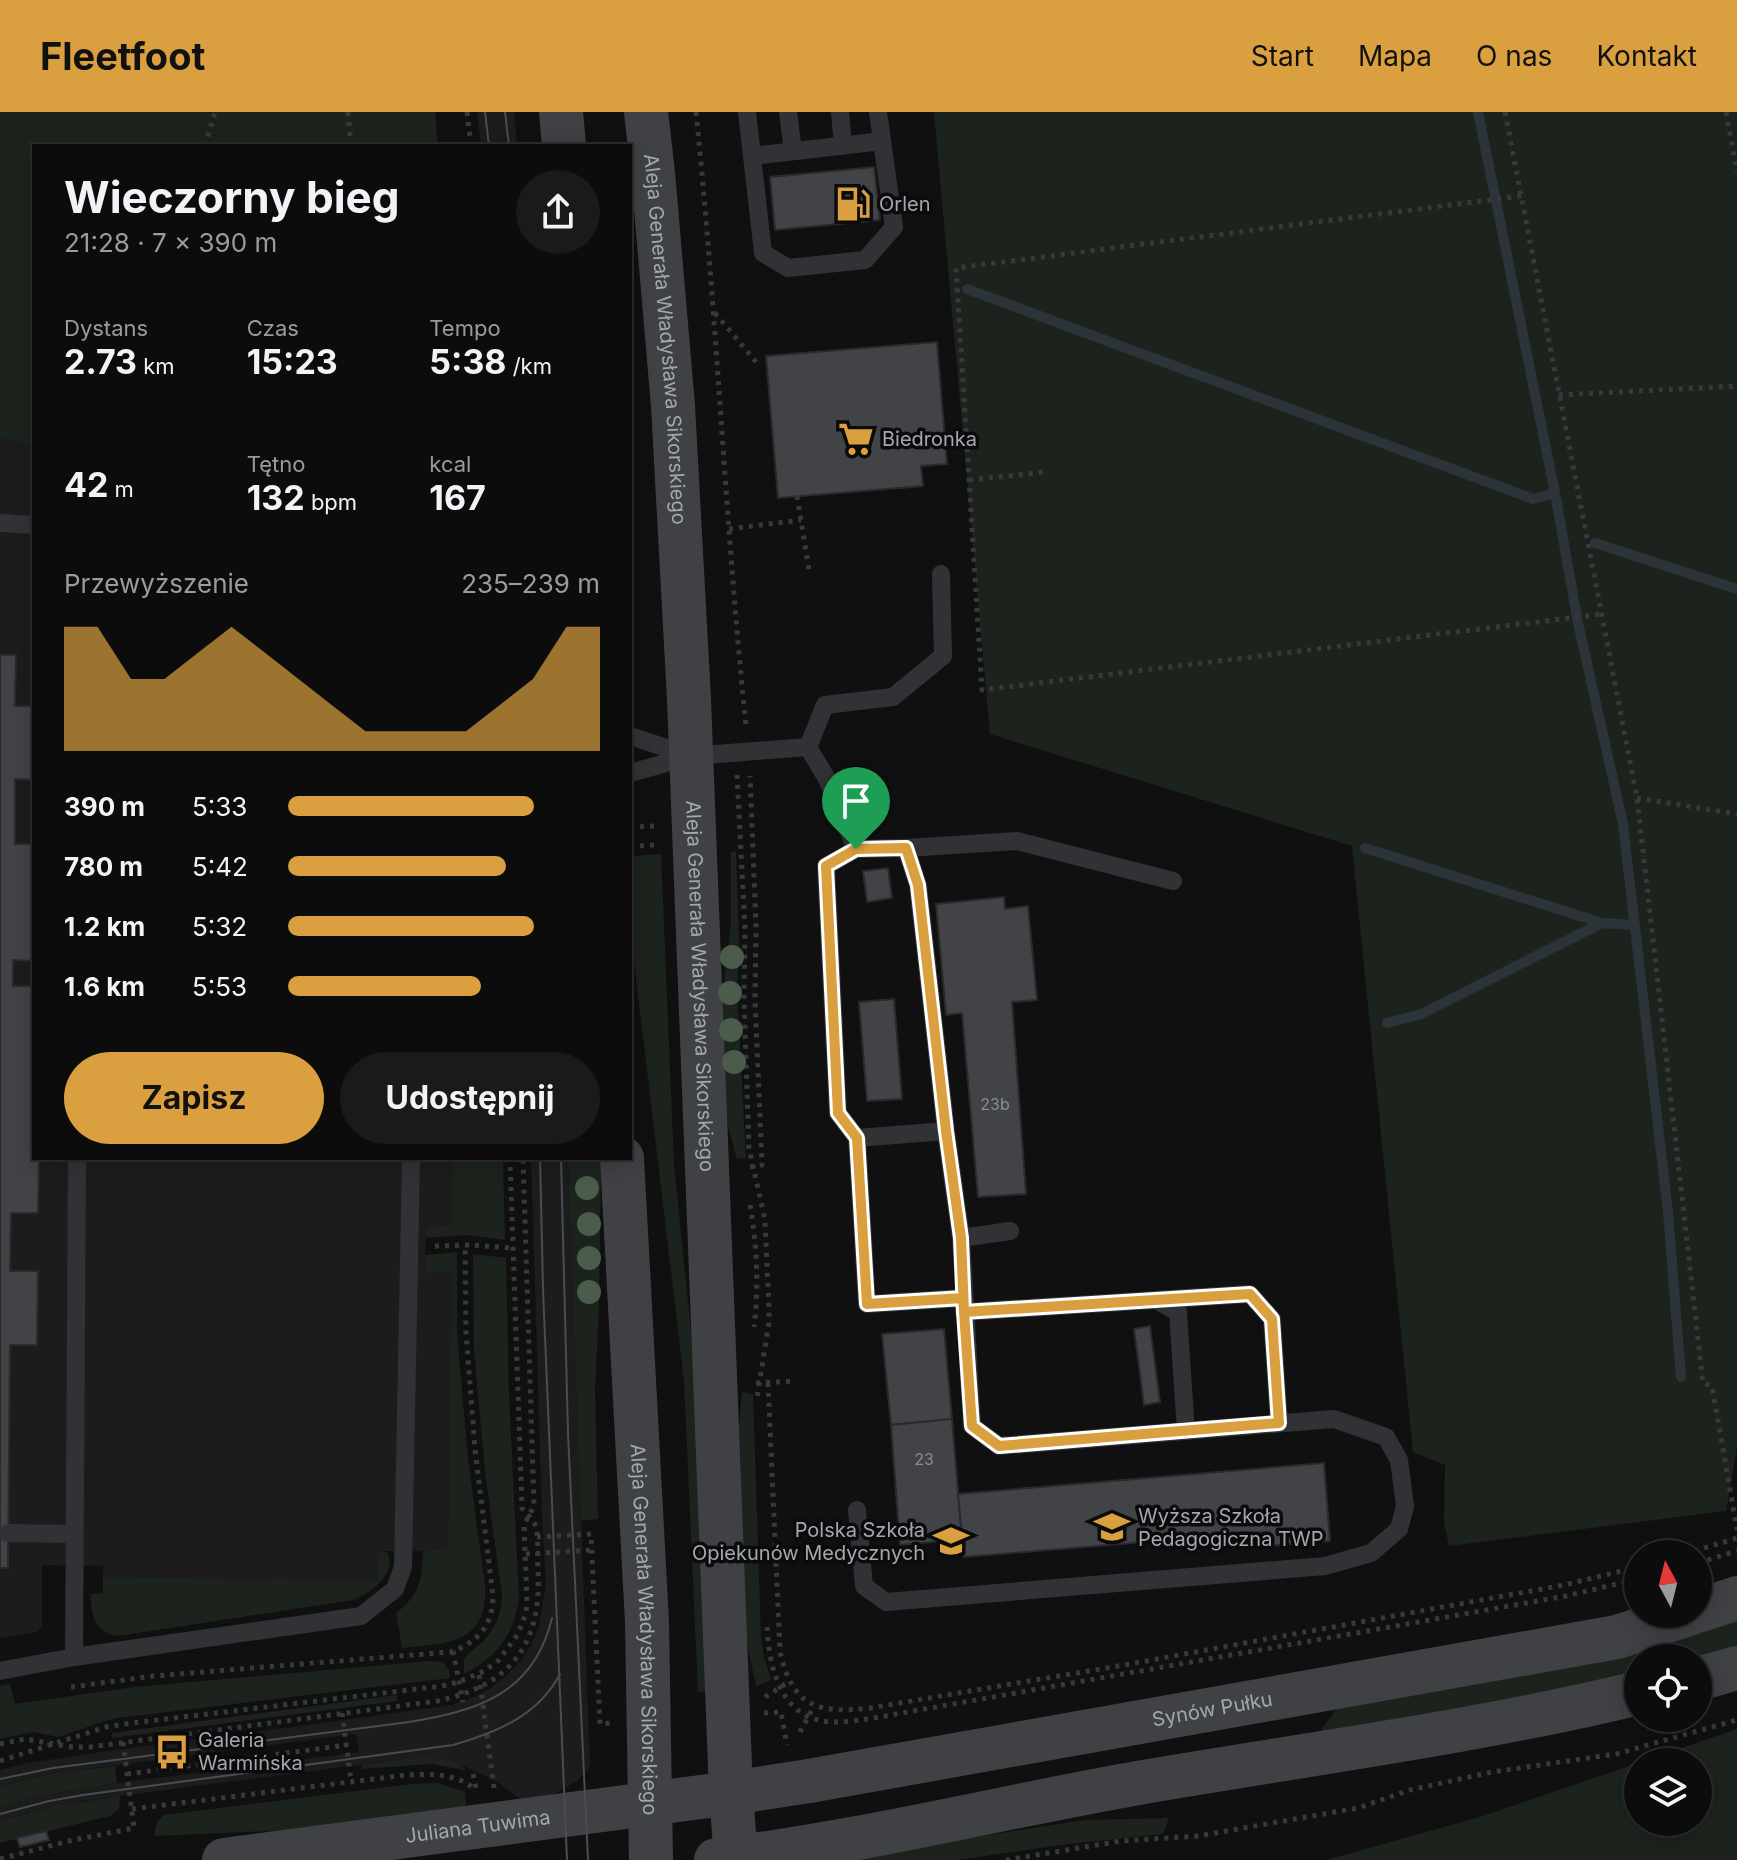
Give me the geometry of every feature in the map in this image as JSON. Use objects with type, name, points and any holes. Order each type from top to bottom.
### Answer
[{"type":"main road","points":[[561,112],[564,144]]},
{"type":"main road","name":"Aleja Generała Władysława Sikorskiego","points":[[646,112],[673,406],[691,756],[731,1793],[729,1859]]},
{"type":"main road","name":"Aleja Generała Władysława Sikorskiego","points":[[622,1160],[647,1622],[651,1860]]},
{"type":"main road","points":[[1712,1606],[1737,1598]]},
{"type":"main road","name":"Synów Pułku","points":[[731,1793],[1617,1637],[1645,1628]]},
{"type":"main road","points":[[1712,1675],[1737,1668]]},
{"type":"main road","points":[[729,1859],[821,1845],[1135,1784],[1556,1713],[1624,1696]]},
{"type":"main road","name":"Juliana Tuwima","points":[[224,1860],[731,1793]]},
{"type":"lane","points":[[747,112],[763,253],[788,268],[865,260],[894,227],[878,112]]},
{"type":"lane","points":[[788,112],[793,151]]},
{"type":"lane","points":[[840,112],[843,146]]},
{"type":"lane","points":[[752,156],[882,141]]},
{"type":"lane","points":[[1,523],[32,525]]},
{"type":"lane","points":[[808,747],[825,705],[893,697],[943,656],[941,574]]},
{"type":"lane","points":[[632,737],[691,756]]},
{"type":"lane","points":[[632,772],[691,756],[808,747]]},
{"type":"lane","points":[[808,747],[827,779],[856,849]]},
{"type":"lane","points":[[1173,881],[1017,841],[856,849],[826,866],[838,1113],[857,1138],[867,1304],[1158,1301],[1250,1294],[1272,1319],[1279,1423]]},
{"type":"lane","points":[[857,1510],[864,1586],[886,1602],[1325,1566],[1371,1553],[1399,1529],[1405,1506],[1399,1460],[1386,1437],[1334,1419],[999,1446],[972,1426],[961,1238],[918,885],[906,848]]},
{"type":"lane","points":[[857,1138],[946,1131]]},
{"type":"lane","points":[[74,1657],[77,1160]]},
{"type":"lane","points":[[0,1671],[74,1657],[361,1616],[395,1589],[403,1567],[411,1160]]},
{"type":"lane","points":[[961,1238],[1010,1231]]},
{"type":"lane","points":[[1158,1301],[1178,1312],[1186,1431]]},
{"type":"lane","points":[[8,1533],[74,1534]]},
{"type":"path","points":[[206,144],[215,112]]},
{"type":"path","points":[[348,112],[351,144]]},
{"type":"path","points":[[467,112],[471,144]]},
{"type":"path","points":[[696,112],[749,752],[762,1165],[742,1168]]},
{"type":"path","points":[[1505,112],[1637,798],[1703,1383],[1712,1386],[1737,1530]]},
{"type":"path","points":[[1726,112],[1737,172]]},
{"type":"path","points":[[1521,196],[956,268],[982,690],[1602,614]]},
{"type":"path","points":[[714,313],[756,362]]},
{"type":"path","points":[[1559,395],[1737,386]]},
{"type":"path","points":[[969,480],[1046,472]]},
{"type":"path","points":[[797,496],[809,570]]},
{"type":"path","points":[[729,529],[801,520]]},
{"type":"path","points":[[1637,798],[1737,814]]},
{"type":"path","points":[[632,827],[660,826]]},
{"type":"path","points":[[728,842],[752,840]]},
{"type":"path","points":[[632,846],[662,845]]},
{"type":"path","points":[[749,1199],[757,1298],[753,1336]]},
{"type":"path","points":[[67,1687],[154,1676],[453,1651],[471,1644],[491,1616],[493,1606],[475,1449],[466,1332],[465,1245]]},
{"type":"path","points":[[426,1246],[512,1248]]},
{"type":"path","points":[[747,1384],[794,1381]]},
{"type":"path","points":[[768,1383],[778,1642],[790,1681],[802,1697],[814,1706],[825,1709],[842,1711],[900,1703],[1124,1665],[1564,1585],[1624,1570]]},
{"type":"path","points":[[537,1537],[591,1534],[600,1724],[608,1723]]},
{"type":"path","points":[[1712,1546],[1737,1538]]},
{"type":"path","points":[[526,1554],[592,1550]]},
{"type":"path","points":[[1712,1559],[1737,1551]]},
{"type":"path","points":[[453,1651],[463,1702]]},
{"type":"path","points":[[479,1674],[493,1782]]},
{"type":"path","points":[[760,1699],[790,1681]]},
{"type":"path","points":[[770,1713],[781,1712],[791,1704]]},
{"type":"path","points":[[800,1732],[814,1706]]},
{"type":"path","points":[[599,1708],[608,1707]]},
{"type":"path","points":[[781,1712],[783,1723]]},
{"type":"path","points":[[342,1713],[351,1781]]},
{"type":"path","points":[[1006,1860],[1121,1841],[1198,1836],[1358,1808],[1410,1790],[1492,1772],[1616,1754],[1737,1720]]},
{"type":"path","points":[[0,1859],[134,1828],[123,1742]]},
{"type":"path","points":[[127,1774],[347,1745]]},
{"type":"path","points":[[132,1809],[428,1774],[461,1780],[476,1791]]},
{"type":"shaded area","points":[[0,112],[435,112],[438,144],[32,144],[32,446],[0,436]]},
{"type":"shaded area","points":[[477,112],[514,112],[517,144],[481,144]]},
{"type":"shaded area","points":[[934,112],[1737,112],[1737,1447],[1726,1511],[1449,1546],[1444,1523],[1445,1465],[1413,1452],[1352,846],[990,734]]},
{"type":"shaded area","points":[[0,430],[32,439],[32,1160],[453,1160],[453,1225],[426,1227],[425,1255],[433,1273],[451,1270],[448,1547],[423,1551],[379,1551],[379,1580],[103,1577],[103,1566],[42,1565],[42,1627],[36,1632],[0,1638]]},
{"type":"shaded area","points":[[736,851],[737,991],[746,1158],[737,1159],[726,1113],[722,1001],[731,924],[731,852]]},
{"type":"shaded area","points":[[661,854],[674,1165],[694,1361],[708,1691],[698,1692],[684,1380],[635,970],[632,856]]},
{"type":"shaded area","points":[[453,1160],[503,1160],[505,1240],[466,1235],[426,1238],[426,1227],[453,1225]]},
{"type":"shaded area","points":[[531,1160],[568,1160],[590,1766],[586,1772],[551,1796],[524,1802],[497,1782],[462,1765],[403,1759],[82,1801],[0,1821],[0,1807],[44,1795],[359,1752],[356,1734],[50,1774],[0,1786],[0,1770],[108,1751],[452,1705],[489,1689],[523,1658],[539,1626],[546,1583]]},
{"type":"shaded area","points":[[568,1160],[601,1160],[595,1390],[598,1519],[581,1521]]},
{"type":"shaded area","points":[[457,1252],[457,1332],[468,1460],[485,1585],[484,1605],[480,1619],[462,1637],[449,1642],[402,1648],[396,1613],[415,1593],[422,1570],[423,1551],[448,1547],[451,1271],[426,1273],[425,1255]]},
{"type":"shaded area","points":[[473,1254],[506,1258],[519,1598],[513,1623],[502,1644],[486,1660],[464,1674],[464,1659],[485,1640],[496,1623],[502,1595],[485,1472],[474,1351]]},
{"type":"shaded area","points":[[742,1392],[753,1394],[761,1637],[771,1680],[756,1686],[746,1630],[739,1425]]},
{"type":"shaded area","points":[[379,1551],[388,1553],[385,1576],[374,1588],[353,1600],[118,1636],[99,1627],[92,1608],[91,1594],[103,1593],[103,1577],[378,1580]]},
{"type":"shaded area","points":[[1737,1598],[1737,1668],[1712,1662],[1712,1644],[1624,1644],[1624,1696],[1372,1744],[1321,1730],[1355,1684],[1624,1623],[1624,1628],[1712,1628],[1712,1604]]},
{"type":"shaded area","points":[[443,1662],[450,1678],[118,1718],[58,1737],[34,1732],[0,1739],[0,1686],[10,1684],[15,1704],[134,1687]]},
{"type":"shaded area","points":[[397,1695],[397,1701],[112,1738],[112,1733]]},
{"type":"shaded area","points":[[1737,1729],[1737,1860],[1326,1860],[1480,1817],[1624,1768],[1624,1836],[1712,1836],[1712,1748],[1682,1748]]},
{"type":"shaded area","points":[[403,1759],[443,1760],[465,1768],[431,1764],[362,1769],[361,1765]]},
{"type":"shaded area","points":[[115,1766],[117,1783],[44,1795],[0,1807],[0,1786],[50,1774]]},
{"type":"shaded area","points":[[438,1783],[465,1792],[466,1807],[292,1830],[155,1836],[156,1824],[164,1815]]},
{"type":"shaded area","points":[[120,1796],[119,1809],[110,1816],[0,1843],[0,1821],[54,1806]]},
{"type":"shaded area","points":[[1169,1818],[1163,1834],[957,1860],[851,1860],[1085,1820]]},
{"type":"building","points":[[874,167],[880,220],[775,230],[770,177]]},
{"type":"building","points":[[937,342],[947,464],[921,466],[923,486],[778,498],[766,356]]},
{"type":"building","points":[[0,655],[16,655],[15,706],[32,706],[32,780],[15,779],[15,844],[32,844],[32,961],[13,960],[13,986],[32,986],[32,1160],[39,1160],[38,1213],[11,1213],[10,1271],[38,1271],[37,1345],[10,1345],[8,1568],[0,1568]]},
{"type":"building","points":[[888,868],[892,898],[867,902],[863,871]]},
{"type":"building","points":[[1004,897],[1005,909],[1028,906],[1037,1000],[1012,1002],[1026,1194],[978,1197],[962,1013],[946,1015],[936,904]]},
{"type":"building","points":[[894,999],[902,1099],[867,1101],[859,1002]]},
{"type":"building","points":[[1150,1326],[1160,1402],[1144,1405],[1134,1329]]},
{"type":"building","points":[[944,1329],[952,1419],[891,1425],[882,1334]]},
{"type":"building","name":"Polska Szkoła Opiekunów Medycznych","points":[[952,1419],[962,1539],[900,1545],[891,1425]]},
{"type":"building","points":[[1324,1463],[1330,1541],[1268,1546],[1266,1532],[964,1557],[958,1494]]},
{"type":"building","points":[[46,1831],[49,1840],[20,1847],[17,1838]]},
{"type":"waterway","points":[[1478,112],[1578,623],[1623,824],[1668,1212],[1681,1377]]},
{"type":"waterway","points":[[967,289],[1533,499],[1555,493]]},
{"type":"waterway","points":[[1595,543],[1737,589]]},
{"type":"waterway","points":[[1365,848],[1602,923],[1635,925]]},
{"type":"waterway","points":[[1387,1023],[1421,1014],[1602,923]]},
{"type":"tram line","points":[[485,112],[489,144]]},
{"type":"tram line","points":[[505,112],[509,144]]},
{"type":"tram line","points":[[540,1160],[567,1860]]},
{"type":"tram line","points":[[561,1160],[568,1433],[588,1860]]},
{"type":"tram line","points":[[0,1779],[53,1768],[409,1722],[458,1712],[499,1694],[517,1681],[532,1665],[552,1618]]},
{"type":"tram line","points":[[0,1814],[83,1795],[453,1745],[515,1720],[540,1701],[560,1674]]},
{"type":"place","name":"Orlen","points":[[853,204]]},
{"type":"place","name":"Biedronka","points":[[856,439]]},
{"type":"place","name":"Wyższa Szkoła Pedagogiczna TWP","points":[[1112,1527]]},
{"type":"place","name":"Polska Szkoła Opiekunów Medycznych","points":[[951,1541]]},
{"type":"place","name":"Galeria Warmińska","points":[[172,1752]]},
{"type":"route","points":[[906,848],[918,885],[961,1238],[964,1312],[1250,1294],[1272,1319],[1279,1423],[999,1446],[972,1426],[963,1298],[867,1304],[857,1138],[838,1113],[826,866],[856,849],[906,848]]}]
